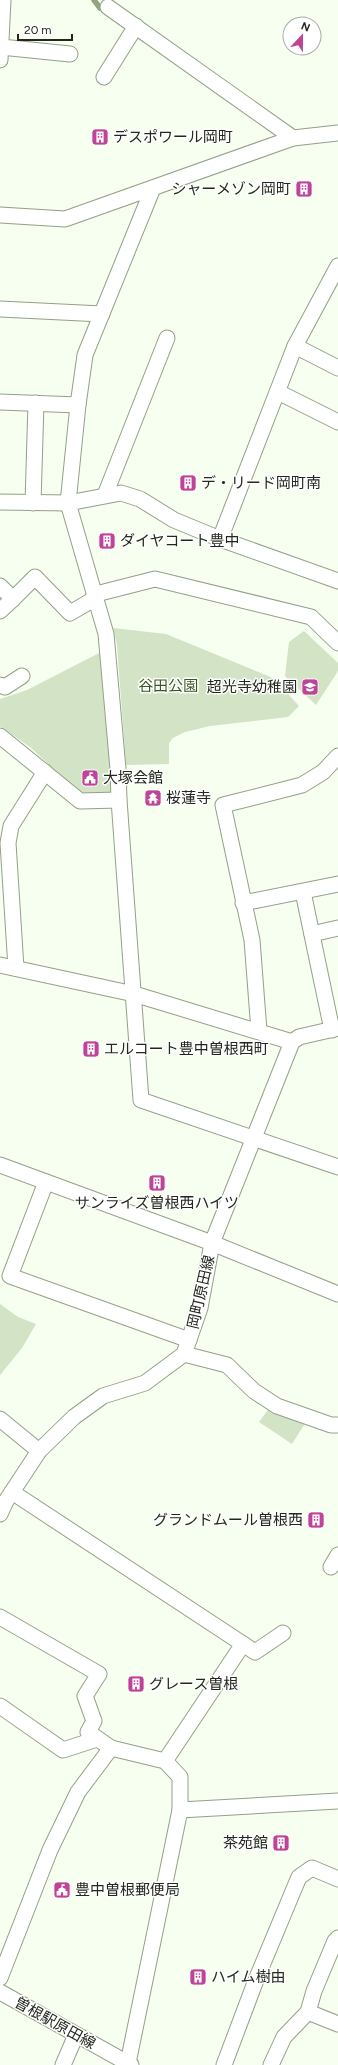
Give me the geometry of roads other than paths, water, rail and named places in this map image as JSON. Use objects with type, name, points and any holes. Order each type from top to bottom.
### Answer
[{"type":"street","points":[[2,2],[1,54],[70,54]]},
{"type":"street","points":[[108,6],[293,138]]},
{"type":"street","points":[[104,77],[136,26]]},
{"type":"street","points":[[0,215],[65,220],[293,138],[338,133]]},
{"type":"street","points":[[153,188],[85,355],[78,405],[68,503],[106,634],[118,769],[140,1100],[338,1167]]},
{"type":"street","points":[[220,539],[295,346],[332,290],[338,266]]},
{"type":"street","points":[[0,309],[102,314]]},
{"type":"street","points":[[104,495],[167,338]]},
{"type":"street","points":[[295,346],[338,368]]},
{"type":"street","points":[[278,392],[338,422]]},
{"type":"street","points":[[0,402],[78,405]]},
{"type":"street","points":[[33,502],[36,403]]},
{"type":"street","points":[[0,502],[68,503],[104,495],[121,493],[130,495],[174,520],[220,539],[338,581]]},
{"type":"street","points":[[0,611],[36,577],[70,613],[100,593],[155,579],[311,617],[338,643]]},
{"type":"street","points":[[0,586],[13,599]]},
{"type":"street","points":[[0,685],[5,687],[22,676]]},
{"type":"street","points":[[0,736],[80,801],[119,800]]},
{"type":"street","points":[[259,1031],[252,940],[243,903],[224,805],[302,785],[323,772],[338,756]]},
{"type":"street","points":[[16,968],[4,842],[11,826],[45,772]]},
{"type":"street","points":[[243,903],[338,884]]},
{"type":"street","points":[[0,965],[134,994],[292,1042],[299,1037],[335,1029],[303,892]]},
{"type":"street","points":[[312,934],[338,928]]},
{"type":"street","name":"岡町原田線","points":[[187,1347],[200,1308],[212,1243],[292,1042]]},
{"type":"street","points":[[0,1165],[212,1243],[338,1294]]},
{"type":"street","points":[[46,1182],[10,1276],[187,1347],[227,1365],[254,1391],[277,1406],[331,1425],[338,1425]]},
{"type":"street","points":[[0,1514],[12,1492],[39,1451],[74,1417],[103,1396],[145,1383],[187,1347]]},
{"type":"street","points":[[0,1419],[39,1451]]},
{"type":"street","points":[[12,1492],[255,1652],[283,1633]]},
{"type":"street","points":[[0,1617],[100,1674],[85,1696],[94,1721],[88,1732],[111,1748],[165,1761],[180,1777],[180,1810],[130,2064]]},
{"type":"street","points":[[165,1761],[243,1644]]},
{"type":"street","points":[[0,1706],[63,1750],[97,1739]]},
{"type":"street","points":[[0,1978],[50,1850],[78,1792],[111,1748]]},
{"type":"street","points":[[180,1810],[338,1801]]},
{"type":"street","points":[[224,2065],[258,1973],[300,1877],[312,1868],[338,1879]]},
{"type":"street","points":[[271,2065],[284,2037],[308,2012],[320,1976],[338,1938]]},
{"type":"street","name":"曽根駅原田線","points":[[0,1992],[130,2064]]},
{"type":"street","points":[[308,2012],[338,2024]]},
{"type":"street","points":[[63,2065],[76,2035]]},
{"type":"waterway","points":[[94,0],[100,8]]},
{"type":"place","name":"デスポワール岡町","points":[[100,137]]},
{"type":"place","name":"シャーメゾン岡町","points":[[304,189]]},
{"type":"place","name":"デ・リード岡町南","points":[[188,483]]},
{"type":"place","name":"ダイヤコート豊中","points":[[107,541]]},
{"type":"place","name":"超光寺幼稚園","points":[[310,687]]},
{"type":"place","name":"大塚会館","points":[[90,778]]},
{"type":"place","name":"桜蓮寺","points":[[153,798]]},
{"type":"place","name":"エルコート豊中曽根西町","points":[[91,1049]]},
{"type":"place","name":"サンライズ曽根西ハイツ","points":[[157,1183]]},
{"type":"place","name":"グランドムール曽根西","points":[[316,1520]]},
{"type":"place","name":"グレース曽根","points":[[136,1684]]},
{"type":"place","name":"茶苑館","points":[[281,1843]]},
{"type":"place","name":"豊中曽根郵便局","points":[[62,1890]]},
{"type":"place","name":"ハイム樹由","points":[[198,1977]]},
{"type":"park label","name":"谷田公園","points":[[168,686]]}]
